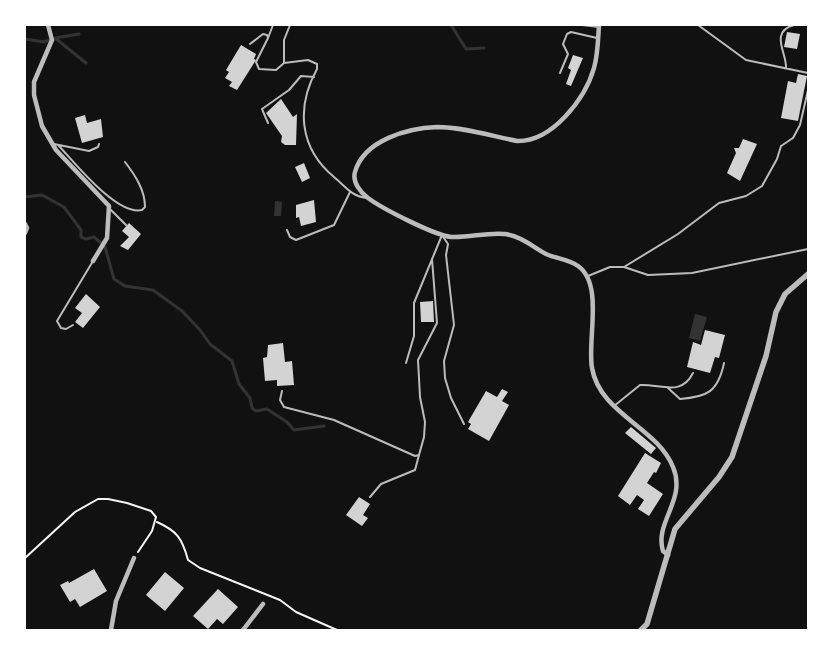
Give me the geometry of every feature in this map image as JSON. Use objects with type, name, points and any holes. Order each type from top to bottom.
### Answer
[{"type":"street","points":[[48,25],[52,40],[35,77],[33,90],[38,112],[50,142],[102,197],[109,208],[107,238],[93,261]]},
{"type":"street","points":[[599,26],[590,78],[571,110],[545,134],[527,141],[516,141],[436,127],[383,139],[367,153],[355,173],[358,188],[368,198],[442,234],[452,237],[505,234],[522,240],[545,253],[572,262],[588,276],[592,291],[592,370],[599,388],[614,406],[662,448],[674,469],[677,480],[675,500],[660,537],[663,551],[668,555]]},
{"type":"street","points":[[25,224],[27,228],[25,233]]},
{"type":"street","points":[[641,630],[647,624],[671,539],[679,522],[719,477],[732,457],[766,356],[776,312],[785,294],[808,274]]},
{"type":"street","points":[[111,630],[116,601],[134,558]]},
{"type":"street","points":[[243,630],[264,604]]},
{"type":"lane","points":[[273,25],[256,66],[259,69],[276,70],[284,62],[314,61],[317,68],[304,101],[306,135],[309,146],[323,169],[357,197],[368,198]]},
{"type":"lane","points":[[284,62],[284,40],[290,25]]},
{"type":"lane","points":[[582,25],[599,26]]},
{"type":"lane","points":[[698,25],[746,60],[808,73]]},
{"type":"lane","points":[[786,68],[787,58],[780,45],[782,33],[787,27],[794,25]]},
{"type":"lane","points":[[560,74],[568,54],[563,44],[567,34],[571,32],[598,38]]},
{"type":"lane","points":[[250,44],[263,34],[267,34],[268,38]]},
{"type":"lane","points":[[268,123],[262,109],[289,90],[301,76],[314,77]]},
{"type":"lane","points":[[624,267],[678,234],[719,203],[746,196],[762,186],[777,159],[781,146],[793,138],[800,125],[808,90]]},
{"type":"lane","points":[[50,142],[58,146],[90,151],[100,144]]},
{"type":"lane","points":[[58,146],[111,198],[128,210],[142,210],[145,207],[143,193],[134,174],[125,162]]},
{"type":"lane","points":[[287,230],[290,237],[296,240],[334,225],[350,192]]},
{"type":"lane","points":[[109,208],[126,225]]},
{"type":"lane","points":[[406,362],[414,336],[414,303],[442,234]]},
{"type":"lane","points":[[442,234],[448,244],[446,255],[454,325],[444,361],[444,378],[451,398],[464,424]]},
{"type":"lane","points":[[588,276],[610,267],[624,267],[648,275],[692,273],[808,249]]},
{"type":"lane","points":[[370,497],[381,484],[415,470],[424,437],[425,422],[420,397],[418,360],[437,323],[432,259]]},
{"type":"lane","points":[[73,325],[66,329],[61,328],[57,321],[93,261]]},
{"type":"lane","points":[[668,388],[680,399],[703,396],[719,381],[724,363]]},
{"type":"lane","points":[[614,406],[640,386],[681,387],[687,383],[693,373]]},
{"type":"lane","points":[[282,391],[280,400],[284,407],[334,420],[415,456],[419,455]]},
{"type":"path","points":[[25,558],[75,512],[98,499],[108,498],[151,510],[156,517],[156,522],[134,558]]},
{"type":"path","points":[[156,522],[175,531],[184,546],[188,560],[200,568],[280,600],[296,612],[337,630]]},
{"type":"shaded area","points":[[275,201],[282,202],[281,216],[274,216]]},
{"type":"shaded area","points":[[695,314],[707,317],[700,341],[689,338]]},
{"type":"building","points":[[787,32],[800,34],[797,49],[784,47]]},
{"type":"building","points":[[241,45],[256,54],[254,59],[256,60],[237,90],[229,86],[232,82],[225,78],[229,72],[226,70]]},
{"type":"building","points":[[573,55],[583,58],[571,86],[566,84],[571,70],[568,68]]},
{"type":"building","points":[[798,74],[807,76],[798,121],[781,118],[788,81],[796,83]]},
{"type":"building","points":[[281,99],[293,117],[297,114],[296,145],[285,145],[281,142],[282,136],[266,113]]},
{"type":"building","points":[[85,115],[87,123],[101,119],[103,137],[82,143],[75,118]]},
{"type":"building","points":[[743,139],[757,144],[740,181],[727,173],[736,153],[734,148],[739,148]]},
{"type":"building","points":[[304,163],[310,178],[302,182],[295,167]]},
{"type":"building","points":[[314,200],[316,222],[301,226],[299,217],[296,218],[296,205]]},
{"type":"building","points":[[129,223],[141,234],[128,250],[120,246],[129,237],[122,231]]},
{"type":"building","points":[[86,294],[100,307],[83,328],[75,322],[82,313],[75,308]]},
{"type":"building","points":[[433,301],[434,322],[421,322],[420,302]]},
{"type":"building","points":[[705,330],[725,335],[719,358],[715,357],[710,373],[687,367],[693,342],[701,345]]},
{"type":"building","points":[[283,343],[285,362],[292,361],[294,385],[277,386],[277,380],[265,381],[263,358],[267,357],[268,345]]},
{"type":"building","points":[[502,389],[508,392],[502,401],[509,405],[489,441],[468,429],[471,424],[468,422],[486,391],[497,397]]},
{"type":"building","points":[[631,427],[656,448],[651,454],[625,433]]},
{"type":"building","points":[[645,453],[661,463],[656,473],[654,472],[647,483],[663,494],[649,516],[638,509],[644,500],[637,495],[630,505],[618,496]]},
{"type":"building","points":[[359,497],[370,504],[363,515],[368,518],[362,526],[346,515]]},
{"type":"building","points":[[94,569],[107,591],[80,607],[75,599],[70,602],[60,585],[68,581],[69,583]]},
{"type":"building","points":[[165,572],[184,588],[165,611],[146,595]]},
{"type":"building","points":[[218,589],[238,607],[223,624],[217,619],[208,629],[193,616]]},
{"type":"waterway","points":[[451,25],[466,49],[484,48]]},
{"type":"waterway","points":[[55,38],[79,34]]},
{"type":"waterway","points":[[55,38],[86,63]]},
{"type":"waterway","points":[[25,39],[44,42],[49,40]]},
{"type":"waterway","points":[[25,197],[42,195],[64,207],[81,230],[81,237],[86,239],[94,237],[101,243]]},
{"type":"waterway","points":[[105,247],[114,279],[125,286],[153,290],[182,311],[210,344],[232,361],[239,384],[250,398],[252,408],[256,411],[267,409],[287,422],[294,430],[324,426]]}]
